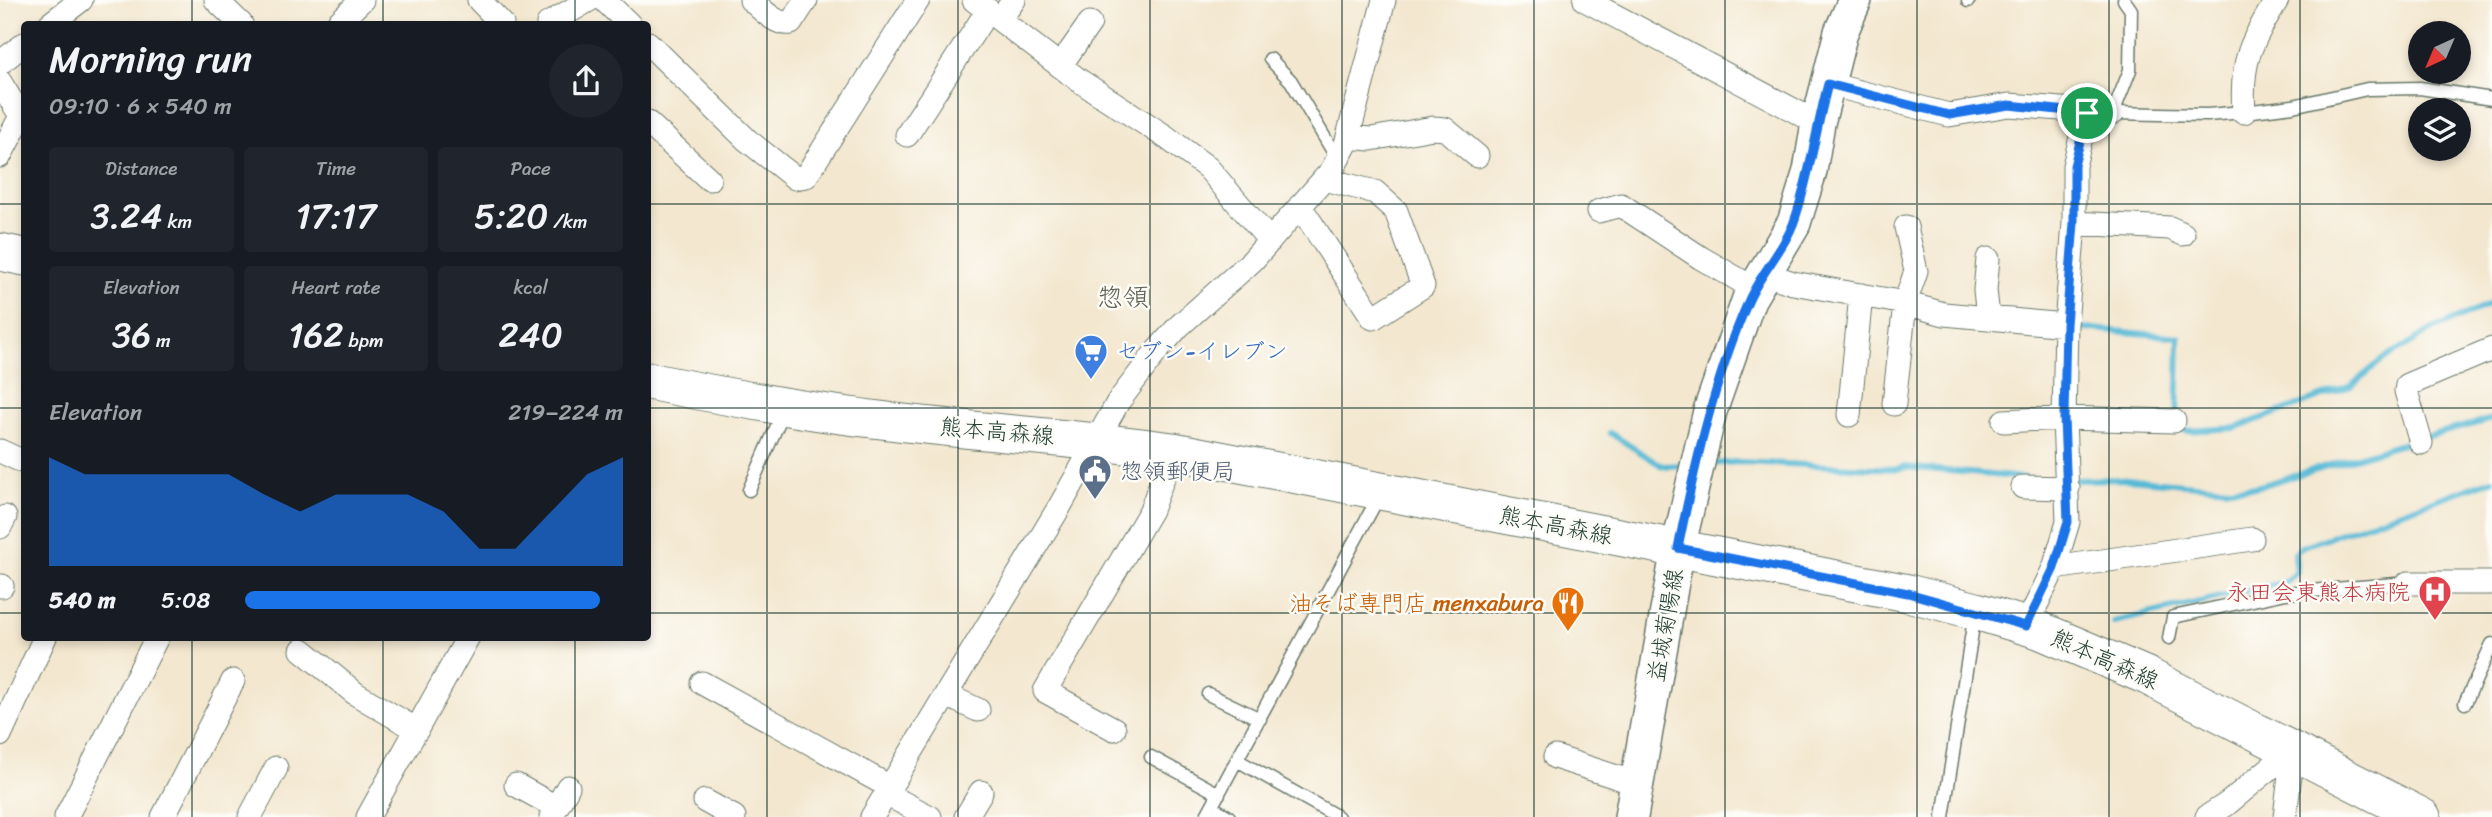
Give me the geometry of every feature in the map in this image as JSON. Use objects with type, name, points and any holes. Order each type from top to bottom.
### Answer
[{"type":"main road","name":"益城菊陽線","points":[[1634,808],[1678,548],[1710,411],[1732,343],[1760,281],[1794,223],[1810,171],[1818,123],[1841,32],[1855,0]]},
{"type":"main road","points":[[0,252],[21,256]]},
{"type":"main road","name":"熊本高森線","points":[[651,382],[785,407],[874,419],[1095,440],[1173,451],[1908,593],[2026,626],[2092,651],[2293,749],[2401,812]]},
{"type":"street","points":[[54,21],[81,0]]},
{"type":"street","points":[[216,0],[238,21]]},
{"type":"street","points":[[340,21],[362,0]]},
{"type":"street","points":[[479,0],[499,21]]},
{"type":"street","points":[[604,0],[626,21]]},
{"type":"street","points":[[751,0],[785,24],[791,23],[806,0]]},
{"type":"street","points":[[651,46],[747,140],[795,178],[806,176],[918,0]]},
{"type":"street","points":[[907,135],[988,10],[1014,0]]},
{"type":"street","points":[[872,817],[1059,506],[1118,402],[1179,326],[1252,261],[1338,160],[1348,137],[1384,0]]},
{"type":"street","points":[[1584,0],[1818,123]]},
{"type":"street","points":[[2244,112],[2243,80],[2247,55],[2255,33],[2277,0]]},
{"type":"street","points":[[553,21],[582,2]]},
{"type":"street","points":[[988,10],[1080,81],[1208,168],[1270,241]]},
{"type":"street","points":[[1060,65],[1090,23]]},
{"type":"street","points":[[0,62],[21,46]]},
{"type":"street","points":[[0,82],[21,116],[0,156]]},
{"type":"street","points":[[1828,84],[1949,115],[2009,105],[2113,113]]},
{"type":"street","points":[[2026,626],[2054,568],[2068,522],[2064,418],[2066,325],[2074,223],[2074,166],[2087,113]]},
{"type":"street","points":[[651,126],[709,178]]},
{"type":"street","points":[[1348,137],[1371,139],[1433,128],[1445,130],[1477,156]]},
{"type":"street","points":[[1300,206],[1373,318],[1423,286],[1396,211],[1375,192],[1324,179]]},
{"type":"street","points":[[1599,211],[1621,205],[1701,258],[1760,281],[1793,283],[1861,295],[1944,314],[2066,325]]},
{"type":"street","points":[[2074,223],[2170,228],[2183,234]]},
{"type":"street","points":[[1894,404],[1905,303],[1916,271],[1906,227]]},
{"type":"street","points":[[1988,259],[1985,290],[1988,317]]},
{"type":"street","points":[[1849,415],[1861,295]]},
{"type":"street","points":[[2421,443],[2406,391],[2407,385],[2492,349]]},
{"type":"street","points":[[2004,421],[2064,418],[2174,421]]},
{"type":"street","points":[[0,451],[21,461]]},
{"type":"street","points":[[1114,729],[1045,691],[1152,510],[1173,451]]},
{"type":"street","points":[[2023,487],[2068,488]]},
{"type":"street","points":[[2054,568],[2252,539]]},
{"type":"street","points":[[2408,583],[2492,583]]},
{"type":"street","points":[[0,735],[43,641]]},
{"type":"street","points":[[66,817],[155,641]]},
{"type":"street","points":[[368,817],[466,641]]},
{"type":"street","points":[[302,650],[356,694],[417,730]]},
{"type":"street","points":[[163,817],[233,681]]},
{"type":"street","points":[[702,683],[930,817]]},
{"type":"street","points":[[946,695],[978,709]]},
{"type":"street","points":[[2207,817],[2227,804],[2293,749]]},
{"type":"street","points":[[2285,817],[2293,749]]},
{"type":"street","points":[[1555,757],[1634,808]]},
{"type":"street","points":[[250,817],[276,768]]},
{"type":"street","points":[[516,785],[553,812],[568,787]]},
{"type":"street","points":[[966,817],[981,792]]},
{"type":"street","points":[[705,801],[734,817]]},
{"type":"lane","points":[[2124,0],[2131,10],[2130,70],[2113,113],[2207,115],[2244,112],[2293,106],[2367,89],[2420,88],[2492,99]]},
{"type":"lane","points":[[1270,59],[1291,81],[1338,160]]},
{"type":"lane","points":[[749,490],[785,407]]},
{"type":"lane","points":[[1229,817],[1209,812],[1381,492]]},
{"type":"lane","points":[[2169,638],[2173,617],[2286,593],[2408,583]]},
{"type":"lane","points":[[1942,817],[1976,611]]},
{"type":"lane","points":[[2465,703],[2492,644]]},
{"type":"lane","points":[[1208,694],[1259,719]]},
{"type":"lane","points":[[1152,757],[1219,794]]},
{"type":"lane","points":[[1237,760],[1338,817]]},
{"type":"waterway","points":[[2082,328],[2179,337],[2177,424],[2186,431],[2235,428],[2351,386],[2381,361],[2433,329],[2492,303]]},
{"type":"waterway","points":[[2425,437],[2492,419]]},
{"type":"waterway","points":[[1610,433],[1662,466],[1686,465]]},
{"type":"waterway","points":[[2072,480],[2128,479],[2229,488],[2256,487],[2415,440]]},
{"type":"waterway","points":[[1707,464],[1740,462],[1897,469],[1904,467],[2025,478]]},
{"type":"waterway","points":[[2114,622],[2286,582],[2297,572],[2295,554],[2301,547],[2492,480]]},
{"type":"place","name":"セブン-イレブン","points":[[1091,381]]},
{"type":"place","name":"惣領郵便局","points":[[1095,501]]},
{"type":"place","name":"永田会東熊本病院","points":[[2435,622]]},
{"type":"place","name":"油そば専門店 menxabura","points":[[1568,633]]},
{"type":"district","name":"惣領","points":[[1123,297]]},
{"type":"route","points":[[1828,84],[1949,115],[2009,105],[2087,113],[2074,166],[2074,223],[2066,325],[2064,418],[2068,522],[2054,568],[2026,626],[1908,593],[1678,548],[1710,411],[1749,299],[1794,223],[1810,171],[1828,84]]}]
